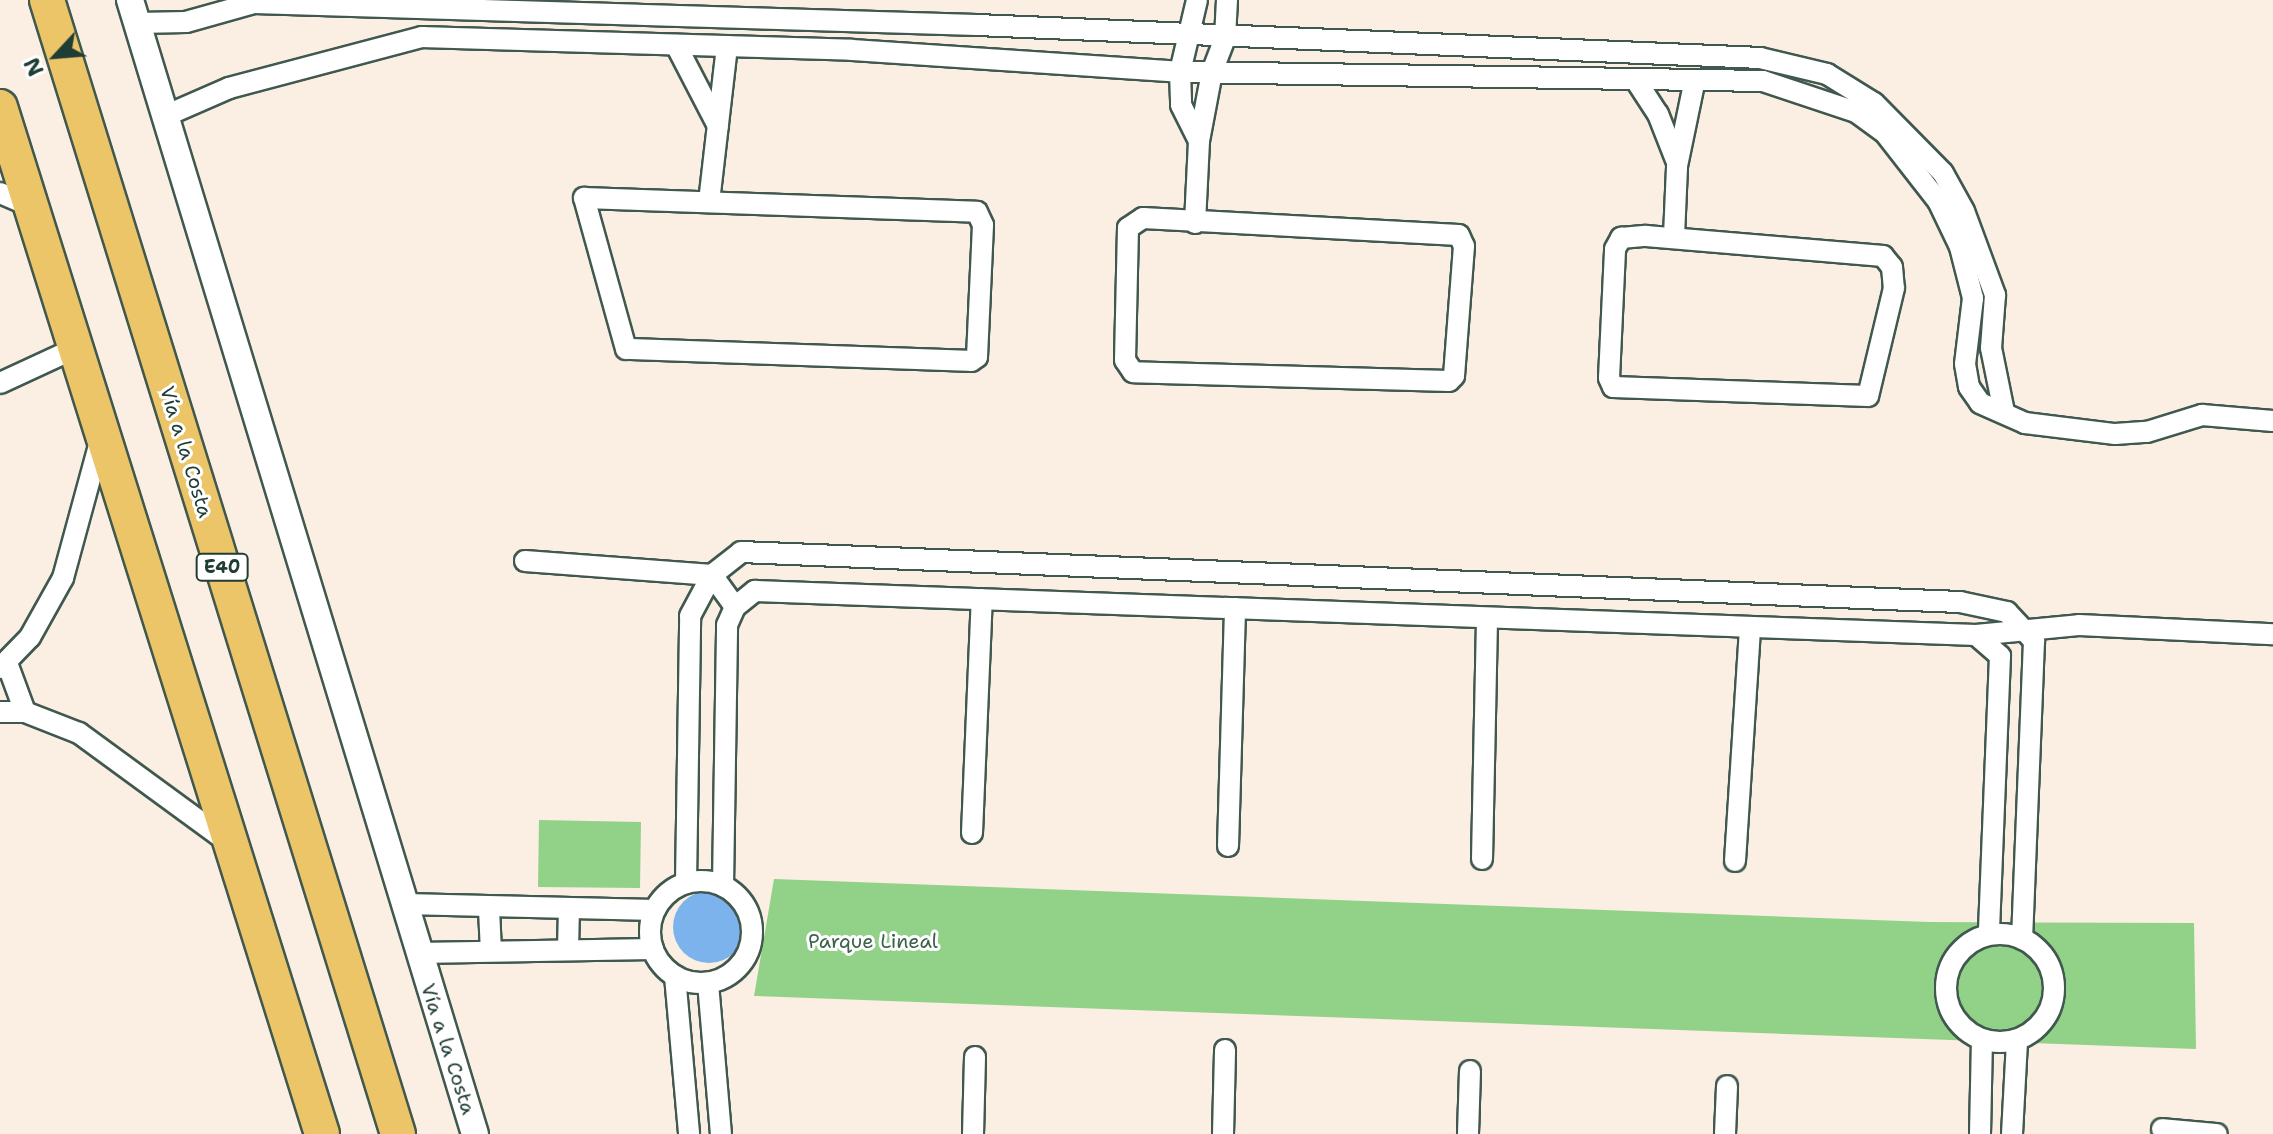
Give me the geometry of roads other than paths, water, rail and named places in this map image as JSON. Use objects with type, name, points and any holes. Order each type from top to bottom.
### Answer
[{"type":"highway","name":"Vía a la Costa","points":[[47,0],[398,1134]]},
{"type":"highway","points":[[0,107],[103,426],[322,1134]]},
{"type":"street","points":[[1197,0],[1180,72],[1181,105],[1199,141]]},
{"type":"street","points":[[1195,223],[1199,141],[1212,72],[1225,38],[1227,0]]},
{"type":"street","points":[[134,12],[186,22],[254,3],[1188,34],[1225,38],[1760,58],[1827,74],[1874,103],[1913,137],[1943,173],[1964,211],[1995,299],[1993,364],[2004,412]]},
{"type":"street","name":"Vía a la Costa","points":[[134,12],[475,1134]]},
{"type":"street","points":[[767,19],[767,47]]},
{"type":"street","points":[[165,116],[229,88],[422,37],[767,47],[1180,72],[1694,84],[1763,81],[1856,112],[1885,133],[1938,201],[1960,247],[1974,310],[1965,364],[1969,387],[1980,403],[2025,423],[2115,434],[2147,432],[2202,415],[2273,421]]},
{"type":"street","points":[[676,45],[718,126]]},
{"type":"street","points":[[709,202],[727,46]]},
{"type":"street","points":[[1545,79],[1546,50]]},
{"type":"street","points":[[1760,58],[1763,81]]},
{"type":"street","points":[[1637,82],[1658,114],[1677,166]]},
{"type":"street","points":[[1674,236],[1677,166],[1694,84]]},
{"type":"street","points":[[0,193],[31,206]]},
{"type":"street","points":[[584,198],[709,202],[977,212],[983,225],[977,357],[971,361],[626,349],[584,198]]},
{"type":"street","points":[[1143,218],[1195,223],[1459,235],[1464,246],[1453,379],[1133,372],[1125,360],[1128,228],[1143,218]]},
{"type":"street","points":[[1674,236],[1883,256],[1892,267],[1894,288],[1868,396],[1613,387],[1609,378],[1616,245],[1621,238],[1674,236]]},
{"type":"street","points":[[1974,310],[1995,299]]},
{"type":"street","points":[[0,383],[78,347]]},
{"type":"street","points":[[1965,364],[1993,364]]},
{"type":"street","points":[[25,712],[4,666],[30,637],[63,578],[103,426]]},
{"type":"street","points":[[686,883],[690,616],[712,575],[741,552],[1960,602],[2007,612],[2025,627],[2034,641],[2035,676],[2022,939]]},
{"type":"street","points":[[525,561],[712,575]]},
{"type":"street","points":[[712,575],[735,607]]},
{"type":"street","points":[[1362,613],[1365,578]]},
{"type":"street","points":[[723,886],[727,625],[735,607],[755,591],[1976,635],[2025,627],[2273,634]]},
{"type":"street","points":[[972,833],[982,599]]},
{"type":"street","points":[[1228,846],[1235,608]]},
{"type":"street","points":[[1482,859],[1487,618]]},
{"type":"street","points":[[1735,861],[1750,627]]},
{"type":"street","points":[[1976,635],[2000,656],[1989,935]]},
{"type":"street","points":[[0,712],[25,712],[54,720],[104,748],[230,843]]},
{"type":"street","points":[[405,904],[489,909],[655,910],[686,883],[723,886],[746,909],[751,940],[737,969],[708,983],[675,976]]},
{"type":"street","points":[[489,909],[491,951]]},
{"type":"street","points":[[568,949],[569,909]]},
{"type":"street","points":[[655,910],[653,949],[675,976],[689,1134]]},
{"type":"street","points":[[1989,935],[2022,939],[2049,965],[2054,993],[2046,1018],[2017,1041],[1982,1041],[1960,1022],[1947,1003],[1945,985],[1958,952],[1989,935]]},
{"type":"street","points":[[418,953],[653,949]]},
{"type":"street","points":[[708,983],[721,1134]]},
{"type":"street","points":[[1980,1134],[1982,1041]]},
{"type":"street","points":[[2012,1134],[2017,1041]]},
{"type":"street","points":[[1223,1134],[1225,1050]]},
{"type":"street","points":[[973,1134],[975,1057]]},
{"type":"street","points":[[1468,1134],[1470,1071]]},
{"type":"street","points":[[1725,1134],[1727,1086]]},
{"type":"street","points":[[2162,1129],[2217,1134]]},
{"type":"water","points":[[709,891],[735,901],[745,927],[735,953],[709,963],[683,953],[673,927],[683,901]]},
{"type":"park label","name":"Parque Lineal","points":[[873,941]]}]
